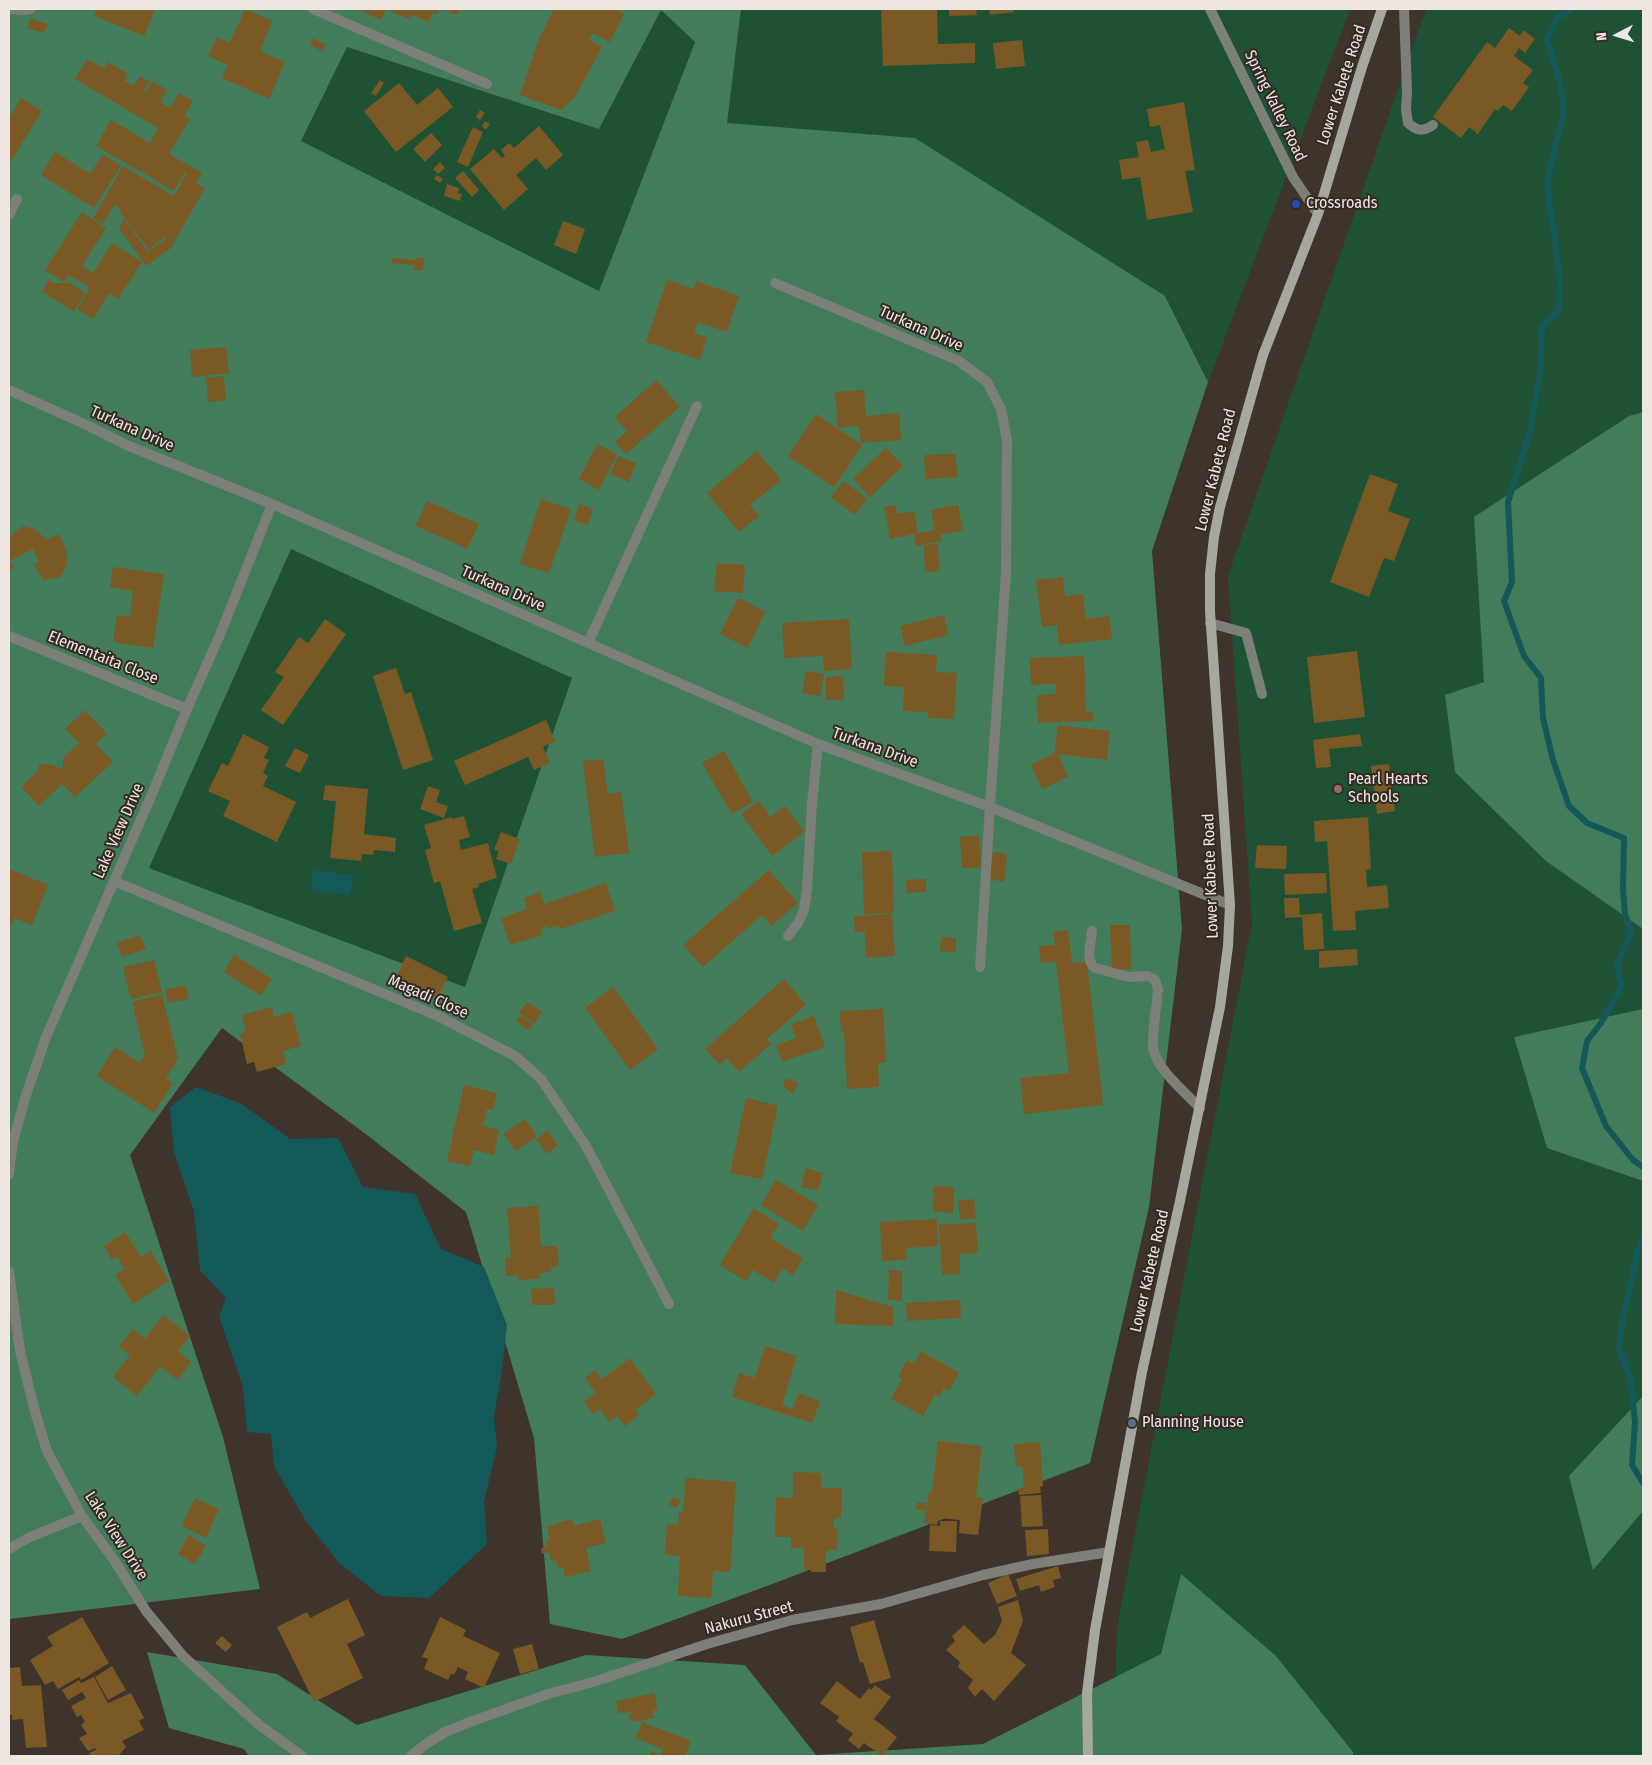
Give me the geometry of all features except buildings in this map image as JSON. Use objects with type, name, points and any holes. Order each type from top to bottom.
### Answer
[{"type":"main road","name":"Lower Kabete Road","points":[[1088,1756],[1088,1693],[1091,1658],[1109,1552],[1142,1372],[1160,1299],[1220,1007],[1228,946],[1230,905],[1210,622],[1210,574],[1214,538],[1220,507],[1263,355],[1318,214],[1354,93],[1382,9]]},
{"type":"street","points":[[9,9],[30,9]]},
{"type":"street","points":[[313,9],[487,84]]},
{"type":"street","name":"Spring Valley Road","points":[[1210,9],[1289,169],[1318,214]]},
{"type":"street","points":[[1404,9],[1406,109],[1408,123],[1416,130],[1426,130],[1434,125]]},
{"type":"street","points":[[9,215],[17,199]]},
{"type":"street","name":"Turkana Drive","points":[[775,283],[959,360],[987,382],[1001,409],[1007,441],[1006,572],[990,806]]},
{"type":"street","name":"Turkana Drive","points":[[9,390],[92,427],[129,446],[272,504],[818,744],[990,806],[1230,905]]},
{"type":"street","points":[[588,643],[697,406]]},
{"type":"street","name":"Lake View Drive","points":[[9,1174],[13,1141],[26,1095],[46,1037],[219,638],[272,504]]},
{"type":"street","points":[[1210,622],[1246,633],[1262,694]]},
{"type":"street","name":"Elementaita Close","points":[[9,636],[187,709]]},
{"type":"street","points":[[788,936],[804,910],[818,744]]},
{"type":"street","points":[[980,968],[990,806]]},
{"type":"street","name":"Magadi Close","points":[[114,881],[438,1016],[515,1056],[541,1079],[586,1146],[669,1304]]},
{"type":"street","points":[[1092,931],[1089,959],[1095,968],[1129,977],[1148,976],[1156,980],[1158,989],[1153,1047],[1157,1059],[1163,1069],[1200,1108]]},
{"type":"street","name":"Lake View Drive","points":[[9,1272],[20,1350],[35,1412],[47,1451],[82,1516],[114,1560],[146,1611],[183,1656],[258,1724],[302,1756]]},
{"type":"street","points":[[9,1549],[30,1537],[82,1516]]},
{"type":"street","name":"Nakuru Street","points":[[411,1756],[445,1732],[470,1722],[548,1694],[602,1679],[707,1644],[792,1620],[881,1604],[983,1575],[1033,1564],[1109,1552]]},
{"type":"green space","points":[[9,9],[741,9],[727,123],[915,138],[1165,296],[1208,382],[1152,551],[1182,929],[1149,1207],[1090,1463],[622,1639],[550,1624],[534,1438],[466,1212],[367,1135],[222,1028],[130,1155],[223,1437],[260,1589],[9,1619]],"holes":[[[661,10],[695,42],[599,291],[301,141],[347,47],[599,129]],[[291,549],[572,678],[465,987],[149,868]]]},
{"type":"green space","points":[[741,9],[1350,9],[1208,382],[1165,296],[726,123]]},
{"type":"green space","points":[[1426,9],[1643,9],[1643,1756],[1113,1756],[1117,1628],[1252,923],[1228,576]]},
{"type":"green space","points":[[661,10],[695,42],[599,291],[301,141],[347,47],[599,129]]},
{"type":"green space","points":[[1643,412],[1643,929],[1546,861],[1455,772],[1445,695],[1484,682],[1474,517],[1629,416]]},
{"type":"green space","points":[[291,549],[573,678],[466,988],[149,868]]},
{"type":"green space","points":[[1643,1009],[1643,1181],[1547,1148],[1514,1037]]},
{"type":"green space","points":[[1643,1396],[1643,1511],[1593,1570],[1569,1476]]},
{"type":"green space","points":[[1181,1574],[1276,1656],[1353,1752],[1353,1756],[249,1756],[244,1749],[169,1728],[147,1652],[277,1674],[357,1725],[586,1655],[745,1665],[816,1755],[983,1744],[1161,1654]]},
{"type":"water","points":[[313,870],[353,875],[350,895],[311,891]]},
{"type":"water","points":[[196,1087],[242,1104],[290,1139],[338,1138],[363,1187],[415,1194],[441,1249],[484,1267],[507,1325],[494,1417],[497,1447],[484,1502],[487,1544],[429,1598],[381,1596],[339,1563],[306,1521],[274,1466],[271,1434],[247,1432],[243,1387],[219,1317],[226,1298],[200,1270],[194,1211],[174,1152],[170,1107]]},
{"type":"waterway","points":[[1571,9],[1558,17],[1547,39],[1560,83],[1564,114],[1547,184],[1560,278],[1559,310],[1542,327],[1541,368],[1530,431],[1508,502],[1512,582],[1504,601],[1524,656],[1541,678],[1543,718],[1553,760],[1569,806],[1587,823],[1624,838],[1623,889],[1625,914],[1631,932],[1617,966],[1622,986],[1601,1023],[1587,1041],[1582,1068],[1606,1126],[1633,1160],[1643,1167]]},
{"type":"waterway","points":[[1643,1236],[1637,1254],[1621,1329],[1619,1349],[1631,1379],[1635,1423],[1632,1465],[1643,1483]]},
{"type":"place","name":"Crossroads","points":[[1296,204]]},
{"type":"place","name":"Pearl Hearts Schools","points":[[1338,789]]},
{"type":"place","name":"Planning House","points":[[1132,1423]]}]
